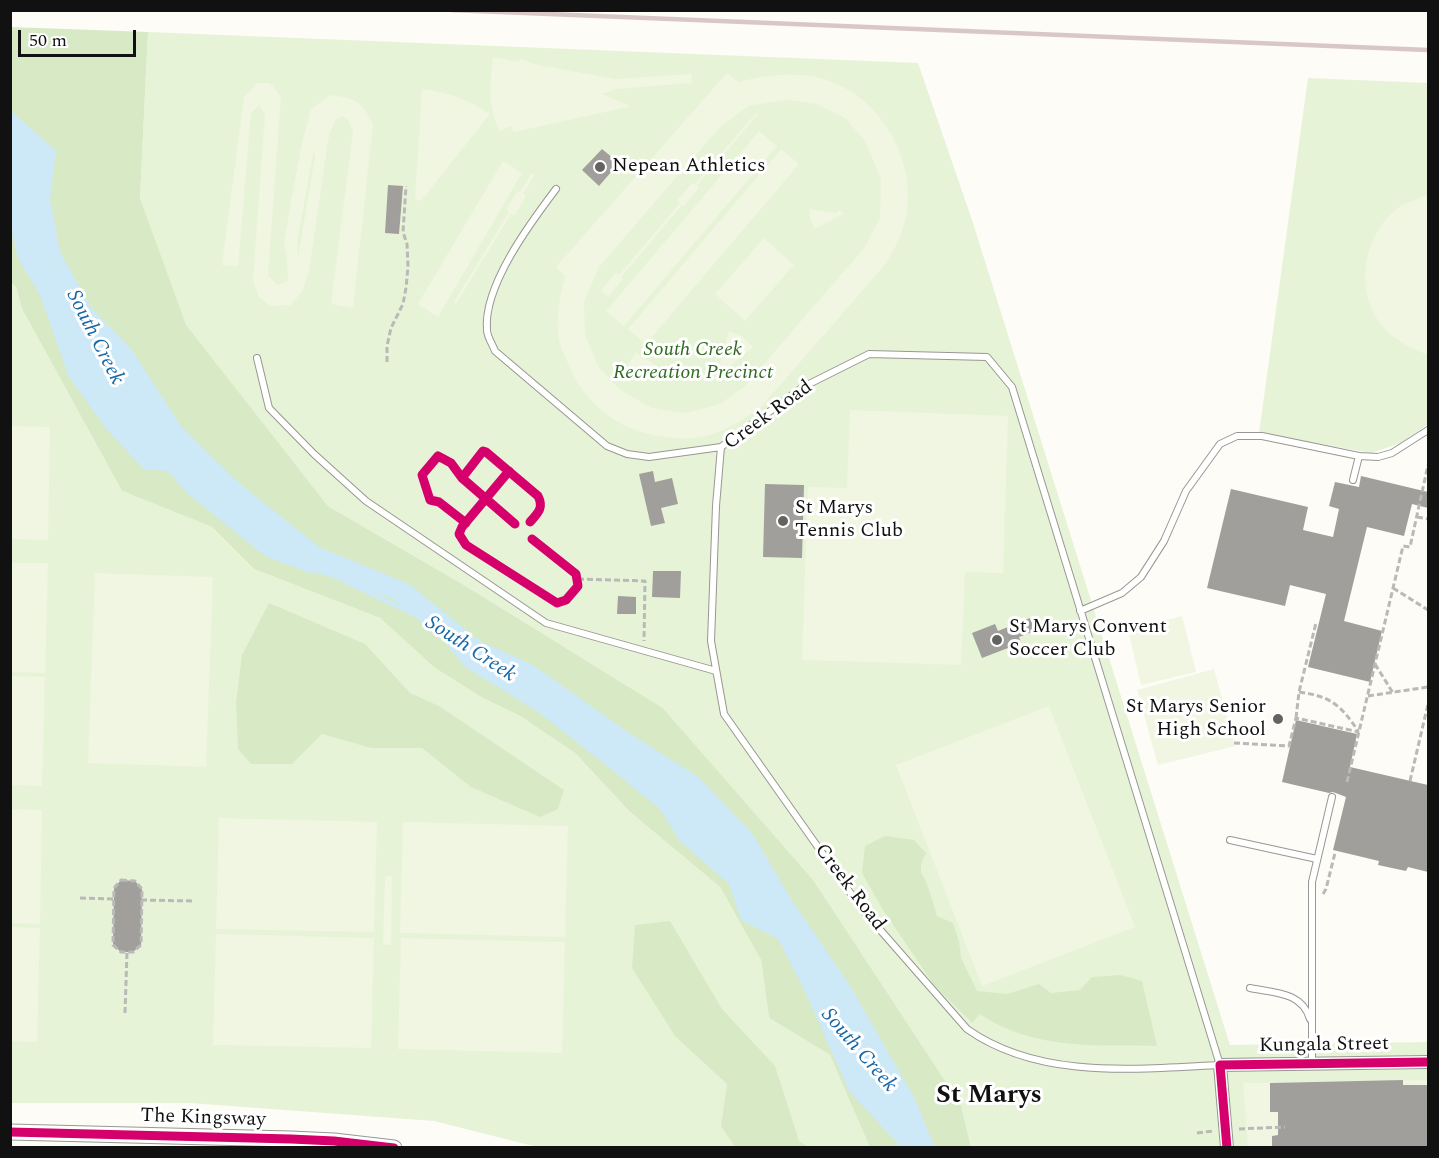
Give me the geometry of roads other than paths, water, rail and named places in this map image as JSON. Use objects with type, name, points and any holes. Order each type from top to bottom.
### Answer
[{"type":"street","name":"Kungala Street","points":[[1220,1065],[1428,1062]]},
{"type":"street","name":"Creek Road","points":[[1220,1065],[1227,1148]]},
{"type":"street","name":"The Kingsway","points":[[10,1132],[302,1140],[394,1148]]},
{"type":"lane","points":[[556,189],[526,228],[489,303],[487,331],[495,351],[607,446],[627,454],[649,457],[721,447]]},
{"type":"lane","name":"Creek Road","points":[[869,354],[987,357],[1012,387],[1080,611],[1220,1065],[1106,1068],[1063,1065],[1016,1054],[985,1042],[967,1029],[861,908],[724,714],[711,641],[716,506],[721,447],[803,387],[869,354]]},
{"type":"lane","points":[[257,358],[270,408],[314,454],[366,501],[546,623],[716,670]]},
{"type":"lane","points":[[1080,611],[1122,593],[1141,577],[1164,541],[1186,491],[1220,444],[1237,436],[1262,436],[1359,456],[1377,457],[1392,453],[1428,430]]},
{"type":"lane","points":[[1353,480],[1359,456]]},
{"type":"lane","points":[[1312,1064],[1312,882],[1332,797]]},
{"type":"lane","points":[[1230,840],[1317,859]]},
{"type":"lane","points":[[1250,988],[1300,1001],[1307,1009],[1312,1026]]},
{"type":"water","points":[[10,110],[56,151],[50,199],[60,252],[91,307],[132,350],[181,426],[238,482],[319,547],[409,584],[480,641],[533,665],[629,733],[697,776],[752,833],[789,896],[849,984],[915,1099],[935,1147],[901,1147],[849,1091],[804,989],[778,939],[741,920],[729,884],[679,840],[660,809],[537,711],[465,667],[444,641],[393,599],[265,556],[186,492],[168,471],[144,469],[107,430],[69,377],[40,295],[18,258],[10,222]]},
{"type":"waterway","name":"South Creek","points":[[346,582],[414,614]]},
{"type":"railway","points":[[451,10],[1428,50]]},
{"type":"place","name":"Nepean Athletics","points":[[600,167]]},
{"type":"place","name":"St Marys Tennis Club","points":[[783,521]]},
{"type":"place","name":"St Marys Convent Soccer Club","points":[[997,640]]},
{"type":"place","name":"St Marys Senior High School","points":[[1278,719]]},
{"type":"district","name":"St Marys","points":[[989,1097]]},
{"type":"park label","name":"South Creek Recreation Precinct","points":[[693,362]]}]
